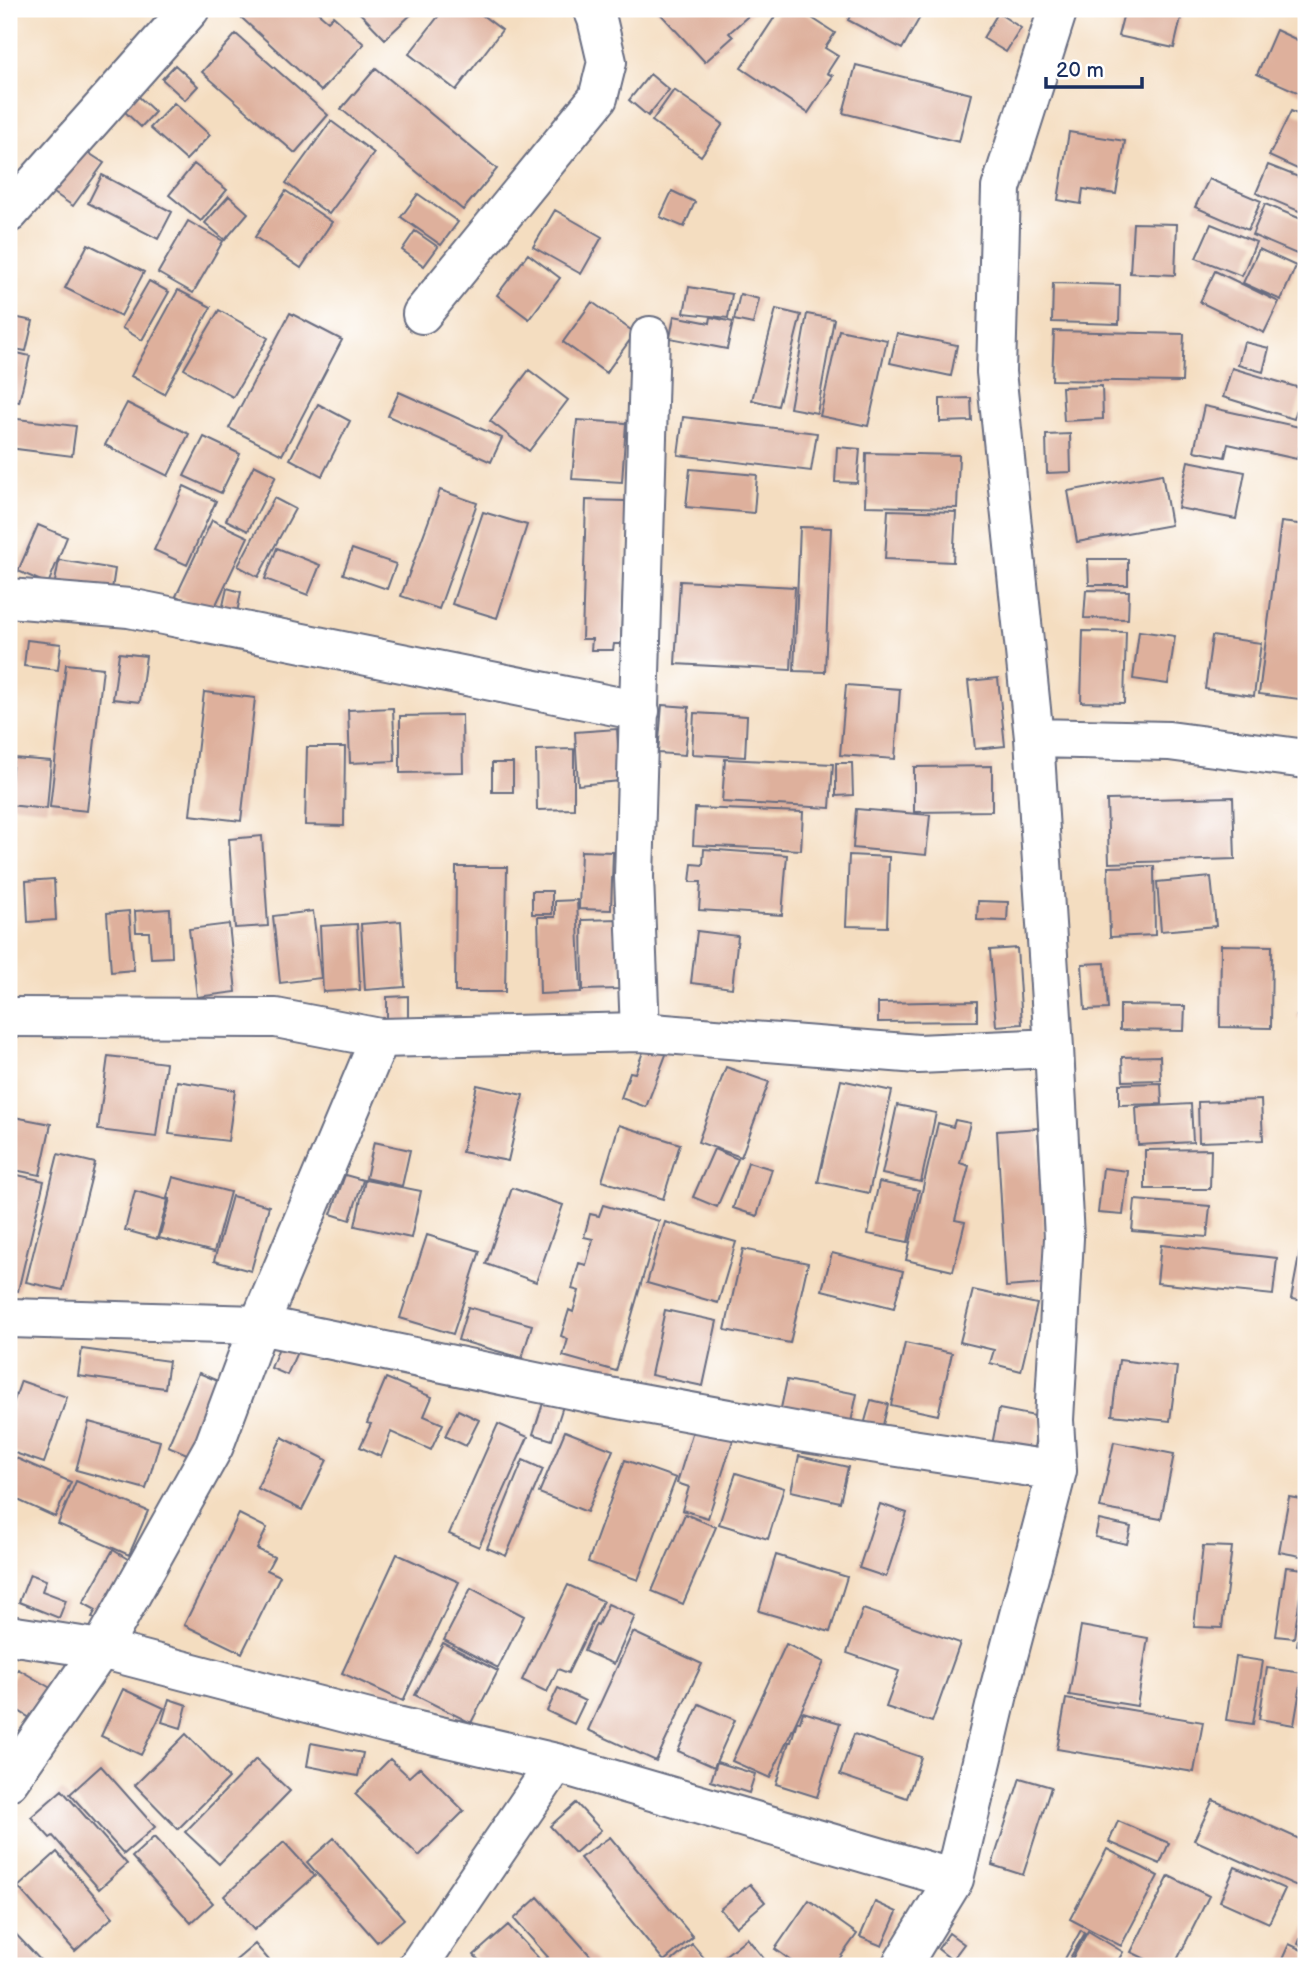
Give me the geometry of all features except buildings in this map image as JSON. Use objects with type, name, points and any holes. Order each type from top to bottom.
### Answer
[{"type":"street","points":[[9,213],[190,9]]},
{"type":"street","points":[[422,314],[598,98],[607,62],[593,9]]},
{"type":"street","points":[[901,1966],[954,1879],[998,1694],[1057,1471],[1054,1420],[1064,1238],[1054,1048],[1034,738],[996,372],[1001,188],[1058,9]]},
{"type":"street","points":[[640,1032],[634,877],[650,336]]},
{"type":"street","points":[[9,598],[129,608],[640,711]]},
{"type":"street","points":[[1034,738],[1169,740],[1306,758]]},
{"type":"street","points":[[9,1017],[276,1018],[380,1038],[640,1032],[918,1054],[1054,1048]]},
{"type":"street","points":[[9,1781],[101,1649],[214,1446],[259,1325],[380,1038]]},
{"type":"street","points":[[9,1318],[259,1325],[603,1396],[804,1433],[1057,1471]]},
{"type":"street","points":[[9,1635],[101,1649],[388,1724],[556,1763],[954,1879]]},
{"type":"street","points":[[418,1966],[556,1763]]}]
